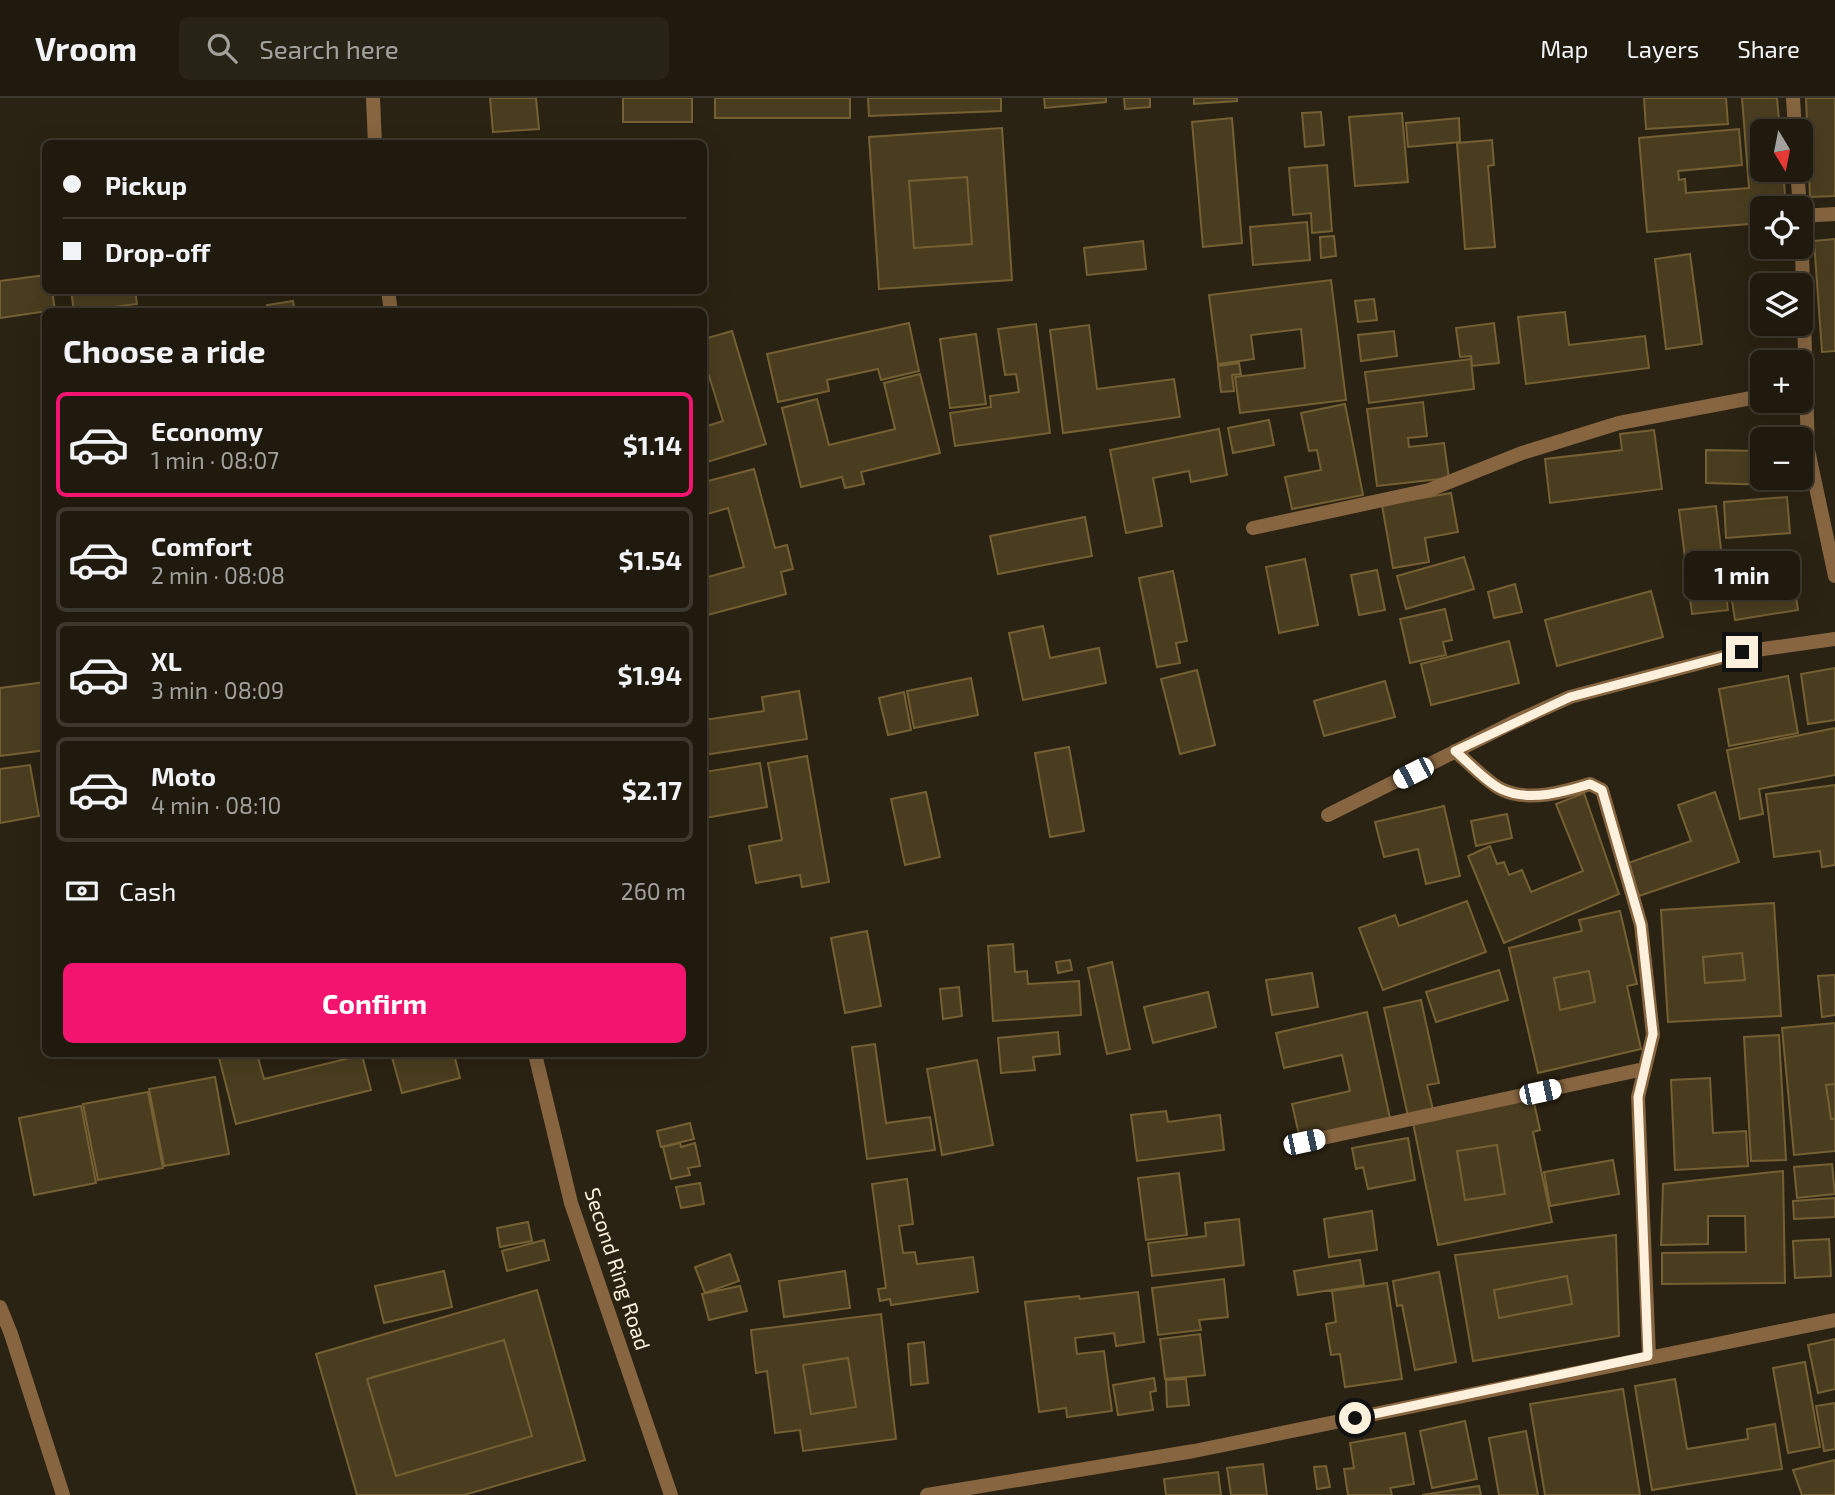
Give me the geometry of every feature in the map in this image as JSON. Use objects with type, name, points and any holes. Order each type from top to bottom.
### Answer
[{"type":"street","points":[[373,98],[375,140]]},
{"type":"street","points":[[1793,98],[1794,119]]},
{"type":"street","points":[[1813,215],[1835,214]]},
{"type":"street","points":[[1802,259],[1803,350]]},
{"type":"street","points":[[1254,528],[1429,489],[1522,453],[1619,423],[1750,399]]},
{"type":"street","points":[[1806,413],[1808,450],[1835,576]]},
{"type":"street","points":[[1328,815],[1570,697],[1742,652],[1835,639]]},
{"type":"street","points":[[1455,751],[1502,790],[1532,796],[1590,784],[1602,790],[1641,925],[1653,1034],[1638,1097],[1648,1356]]},
{"type":"street","name":"Second Ring Road","points":[[537,1057],[571,1203],[671,1495]]},
{"type":"street","points":[[1304,1142],[1644,1069]]},
{"type":"street","points":[[0,1307],[5,1335],[63,1495]]},
{"type":"street","points":[[927,1495],[1194,1451],[1648,1356],[1835,1320]]},
{"type":"building","points":[[490,98],[536,98],[539,129],[493,132]]},
{"type":"building","points":[[623,98],[692,98],[692,122],[623,122]]},
{"type":"building","points":[[715,98],[850,98],[850,118],[715,118]]},
{"type":"building","points":[[868,98],[1001,98],[1001,111],[869,116]]},
{"type":"building","points":[[1044,98],[1106,98],[1106,102],[1045,108]]},
{"type":"building","points":[[1124,98],[1150,98],[1150,107],[1125,109]]},
{"type":"building","points":[[1194,98],[1237,98],[1237,101],[1194,104]]},
{"type":"building","points":[[1644,98],[1726,98],[1728,124],[1646,129]]},
{"type":"building","points":[[1742,98],[1777,98],[1779,119],[1750,119],[1750,182],[1784,182],[1785,196],[1750,196],[1750,224],[1647,232],[1639,138],[1739,129],[1742,165],[1678,171],[1679,180],[1685,179],[1686,193],[1749,188]]},
{"type":"building","points":[[1806,98],[1835,98],[1835,196],[1810,196],[1809,182],[1813,182],[1813,119],[1807,119]]},
{"type":"building","points":[[1321,112],[1324,145],[1305,147],[1302,113]]},
{"type":"building","points":[[1402,113],[1408,182],[1355,186],[1349,117]]},
{"type":"building","points":[[1232,118],[1242,243],[1203,247],[1192,122]]},
{"type":"building","points":[[1459,118],[1460,142],[1408,147],[1406,123]]},
{"type":"building","points":[[1002,128],[1012,280],[879,289],[869,137]],"holes":[[[967,177],[972,244],[914,248],[909,181]]]},
{"type":"building","points":[[1492,140],[1494,165],[1488,166],[1495,247],[1465,249],[1457,143]]},
{"type":"building","points":[[1327,165],[1332,231],[1312,233],[1311,213],[1293,215],[1289,168]]},
{"type":"building","points":[[967,177],[972,244],[914,248],[909,181]]},
{"type":"building","points":[[1307,222],[1310,260],[1253,265],[1250,227]]},
{"type":"building","points":[[1334,236],[1336,256],[1321,258],[1320,237]]},
{"type":"building","points":[[1835,239],[1835,351],[1822,352],[1814,241]]},
{"type":"building","points":[[1143,241],[1146,269],[1087,275],[1084,248]]},
{"type":"building","points":[[1690,254],[1702,344],[1666,349],[1655,259]]},
{"type":"building","points":[[42,276],[42,294],[53,294],[55,308],[42,308],[42,312],[0,318],[0,281]]},
{"type":"building","points":[[1331,280],[1346,400],[1240,413],[1235,377],[1305,368],[1301,329],[1251,335],[1254,359],[1218,364],[1209,295]]},
{"type":"building","points":[[72,294],[136,294],[137,304],[73,308]]},
{"type":"building","points":[[1374,299],[1377,320],[1358,322],[1355,301]]},
{"type":"building","points":[[293,301],[294,308],[267,308],[267,305]]},
{"type":"building","points":[[1565,312],[1569,345],[1645,336],[1649,368],[1526,384],[1518,317]]},
{"type":"building","points":[[909,323],[919,371],[881,380],[878,369],[827,380],[829,391],[778,402],[767,354]]},
{"type":"building","points":[[1494,323],[1499,363],[1472,366],[1471,356],[1460,357],[1456,328]]},
{"type":"building","points":[[1036,324],[1050,433],[955,446],[950,413],[991,407],[990,396],[1019,392],[1016,374],[1005,375],[998,329]]},
{"type":"building","points":[[1089,325],[1097,389],[1174,379],[1180,417],[1063,433],[1050,330]]},
{"type":"building","points":[[732,331],[766,444],[707,462],[707,426],[723,421],[709,376],[707,377],[707,338]]},
{"type":"building","points":[[1394,331],[1397,356],[1361,361],[1358,335]]},
{"type":"building","points":[[976,334],[986,404],[950,408],[940,339]]},
{"type":"building","points":[[1471,359],[1474,389],[1369,403],[1365,372]]},
{"type":"building","points":[[1239,363],[1241,374],[1232,375],[1234,391],[1221,392],[1218,366]]},
{"type":"building","points":[[920,374],[940,453],[861,472],[864,484],[845,488],[842,477],[801,487],[782,408],[817,399],[829,445],[895,429],[884,383]]},
{"type":"building","points":[[1423,402],[1427,436],[1408,438],[1409,447],[1444,443],[1449,478],[1377,486],[1367,409]]},
{"type":"building","points":[[1345,404],[1363,495],[1292,509],[1285,477],[1321,470],[1317,450],[1309,451],[1301,413]]},
{"type":"building","points":[[1269,420],[1274,445],[1233,453],[1228,428]]},
{"type":"building","points":[[1219,429],[1227,475],[1191,482],[1189,471],[1153,478],[1162,526],[1126,533],[1110,450]]},
{"type":"building","points":[[1654,430],[1662,489],[1550,503],[1545,459],[1622,450],[1620,434]]},
{"type":"building","points":[[1706,450],[1750,451],[1750,484],[1706,483]]},
{"type":"building","points":[[754,469],[775,548],[787,545],[793,569],[781,572],[786,594],[707,615],[707,577],[744,567],[728,508],[707,514],[707,481]]},
{"type":"building","points":[[1451,493],[1458,532],[1425,538],[1429,562],[1393,568],[1382,505]]},
{"type":"building","points":[[1787,497],[1790,533],[1726,538],[1724,502]]},
{"type":"building","points":[[1716,506],[1728,610],[1692,614],[1679,510]]},
{"type":"building","points":[[1085,517],[1092,556],[998,574],[990,536]]},
{"type":"building","points":[[1464,557],[1474,589],[1406,609],[1397,576]]},
{"type":"building","points":[[1305,559],[1318,625],[1279,633],[1266,567]]},
{"type":"building","points":[[1377,570],[1385,610],[1359,615],[1351,575]]},
{"type":"building","points":[[1173,571],[1187,641],[1176,643],[1180,663],[1157,667],[1139,578]]},
{"type":"building","points":[[1793,578],[1798,610],[1735,620],[1730,588]]},
{"type":"building","points":[[1515,584],[1522,612],[1494,618],[1488,592]]},
{"type":"building","points":[[1651,591],[1663,637],[1557,666],[1545,620]]},
{"type":"building","points":[[1445,609],[1452,640],[1443,642],[1446,655],[1410,663],[1400,619]]},
{"type":"building","points":[[1043,626],[1050,658],[1099,648],[1106,683],[1023,700],[1009,633]]},
{"type":"building","points":[[1509,641],[1519,683],[1431,705],[1421,664]]},
{"type":"building","points":[[1835,668],[1835,720],[1808,724],[1801,674]]},
{"type":"building","points":[[1197,670],[1215,745],[1180,754],[1161,679]]},
{"type":"building","points":[[1788,676],[1798,733],[1729,746],[1719,689]]},
{"type":"building","points":[[971,678],[978,715],[914,728],[907,691]]},
{"type":"building","points":[[1385,681],[1395,717],[1324,736],[1314,701]]},
{"type":"building","points":[[42,683],[42,751],[0,756],[0,688]]},
{"type":"building","points":[[799,691],[807,739],[707,755],[707,720],[764,711],[762,697]]},
{"type":"building","points":[[904,692],[911,730],[888,735],[879,698]]},
{"type":"building","points":[[1835,728],[1835,775],[1759,789],[1763,814],[1740,819],[1727,750]]},
{"type":"building","points":[[1069,747],[1084,831],[1050,837],[1035,753]]},
{"type":"building","points":[[807,756],[829,882],[802,887],[800,875],[756,883],[749,846],[782,840],[768,763]]},
{"type":"building","points":[[760,763],[767,807],[707,818],[707,772]]},
{"type":"building","points":[[30,765],[39,816],[0,823],[0,769]]},
{"type":"building","points":[[1835,785],[1835,865],[1822,867],[1820,851],[1774,857],[1766,794]]},
{"type":"building","points":[[926,792],[940,857],[905,865],[891,799]]},
{"type":"building","points":[[1715,792],[1739,862],[1639,896],[1628,863],[1691,841],[1678,805]]},
{"type":"building","points":[[1584,793],[1619,894],[1504,943],[1468,856],[1490,846],[1497,864],[1504,862],[1509,875],[1522,870],[1531,892],[1583,871],[1556,804]]},
{"type":"building","points":[[1444,806],[1460,876],[1426,884],[1418,849],[1384,857],[1375,822]]},
{"type":"building","points":[[1507,814],[1512,838],[1476,846],[1471,821]]},
{"type":"building","points":[[1467,901],[1486,952],[1383,990],[1359,928],[1395,915],[1399,926]]},
{"type":"building","points":[[1774,903],[1781,1016],[1668,1022],[1661,910]],"holes":[[[1742,953],[1745,980],[1705,983],[1703,957]]]},
{"type":"building","points":[[1620,911],[1637,984],[1627,986],[1641,1049],[1538,1073],[1509,948],[1582,931],[1579,920]],"holes":[[[1589,971],[1595,1002],[1560,1010],[1554,978]]]},
{"type":"building","points":[[867,931],[881,1006],[845,1013],[831,938]]},
{"type":"building","points":[[1013,944],[1015,972],[1027,971],[1028,984],[1079,981],[1081,1015],[993,1021],[988,946]]},
{"type":"building","points":[[1742,953],[1745,980],[1705,983],[1703,957]]},
{"type":"building","points":[[1070,960],[1072,970],[1058,973],[1056,962]]},
{"type":"building","points":[[1112,962],[1130,1049],[1107,1054],[1088,968]]},
{"type":"building","points":[[1499,970],[1508,1000],[1436,1022],[1426,992]]},
{"type":"building","points":[[1589,971],[1595,1002],[1560,1010],[1554,978]]},
{"type":"building","points":[[1312,973],[1318,1007],[1272,1015],[1266,980]]},
{"type":"building","points":[[1835,975],[1835,1015],[1822,1017],[1818,976]]},
{"type":"building","points":[[959,987],[962,1016],[943,1019],[940,989]]},
{"type":"building","points":[[1208,992],[1216,1027],[1153,1043],[1144,1007]]},
{"type":"building","points":[[1421,1000],[1439,1083],[1427,1085],[1433,1110],[1408,1116],[1384,1008]]},
{"type":"building","points":[[1367,1012],[1390,1118],[1300,1139],[1292,1104],[1350,1091],[1342,1055],[1284,1068],[1276,1033]]},
{"type":"building","points":[[1835,1023],[1835,1084],[1826,1085],[1831,1119],[1835,1119],[1835,1151],[1794,1155],[1782,1028]]},
{"type":"building","points":[[1058,1032],[1060,1054],[1033,1057],[1035,1070],[1001,1073],[998,1038]]},
{"type":"building","points":[[1779,1035],[1786,1160],[1751,1161],[1744,1037]]},
{"type":"building","points":[[875,1044],[886,1123],[930,1117],[935,1150],[867,1159],[852,1047]]},
{"type":"building","points":[[219,1057],[258,1057],[264,1079],[363,1057],[371,1090],[236,1124]]},
{"type":"building","points":[[392,1057],[455,1057],[460,1078],[402,1093]]},
{"type":"building","points":[[977,1060],[993,1145],[942,1155],[927,1069]]},
{"type":"building","points":[[215,1077],[229,1154],[164,1166],[149,1089]]},
{"type":"building","points":[[1710,1078],[1713,1133],[1746,1131],[1748,1166],[1675,1170],[1671,1080]]},
{"type":"building","points":[[1835,1084],[1835,1119],[1831,1119],[1826,1085]]},
{"type":"building","points":[[148,1092],[163,1168],[98,1180],[83,1104]]},
{"type":"building","points":[[1533,1098],[1540,1130],[1533,1132],[1552,1222],[1438,1245],[1413,1123]],"holes":[[[1497,1145],[1505,1194],[1465,1200],[1457,1151]]]},
{"type":"building","points":[[81,1106],[96,1183],[34,1195],[19,1118]]},
{"type":"building","points":[[1166,1111],[1168,1122],[1220,1115],[1224,1150],[1137,1161],[1131,1115]]},
{"type":"building","points":[[690,1123],[694,1139],[661,1147],[657,1131]]},
{"type":"building","points":[[1408,1138],[1415,1180],[1368,1189],[1363,1167],[1356,1169],[1352,1148]]},
{"type":"building","points":[[680,1143],[681,1147],[695,1143],[700,1166],[688,1168],[690,1175],[671,1179],[663,1147]]},
{"type":"building","points":[[1497,1145],[1505,1194],[1465,1200],[1457,1151]]},
{"type":"building","points":[[1613,1160],[1619,1194],[1550,1206],[1544,1172]]},
{"type":"building","points":[[1832,1164],[1835,1194],[1797,1198],[1794,1167]]},
{"type":"building","points":[[1783,1171],[1785,1283],[1662,1284],[1662,1253],[1746,1252],[1745,1216],[1708,1216],[1708,1244],[1661,1245],[1663,1184]]},
{"type":"building","points":[[1179,1173],[1187,1235],[1146,1240],[1138,1178]]},
{"type":"building","points":[[907,1179],[913,1224],[899,1226],[903,1253],[915,1252],[917,1264],[973,1257],[978,1292],[891,1305],[890,1299],[880,1301],[878,1289],[886,1288],[872,1184]]},
{"type":"building","points":[[700,1183],[704,1204],[681,1208],[676,1187]]},
{"type":"building","points":[[1835,1198],[1835,1217],[1794,1219],[1793,1201]]},
{"type":"building","points":[[1372,1211],[1377,1250],[1329,1257],[1324,1219]]},
{"type":"building","points":[[1239,1219],[1244,1265],[1152,1276],[1148,1243],[1206,1236],[1205,1223]]},
{"type":"building","points":[[528,1222],[532,1241],[500,1247],[497,1228]]},
{"type":"building","points":[[1616,1235],[1619,1336],[1473,1361],[1455,1255]],"holes":[[[1567,1276],[1572,1304],[1499,1318],[1494,1290]]]},
{"type":"building","points":[[1829,1239],[1831,1276],[1795,1278],[1793,1241]]},
{"type":"building","points":[[544,1240],[549,1260],[507,1271],[502,1251]]},
{"type":"building","points":[[730,1254],[739,1281],[705,1293],[695,1267]]},
{"type":"building","points":[[1360,1260],[1364,1285],[1298,1295],[1294,1271]]},
{"type":"building","points":[[444,1271],[452,1307],[384,1323],[375,1286]]},
{"type":"building","points":[[845,1271],[850,1308],[784,1317],[779,1281]]},
{"type":"building","points":[[1439,1272],[1456,1362],[1415,1370],[1402,1305],[1397,1306],[1393,1281]]},
{"type":"building","points":[[1567,1276],[1572,1304],[1499,1318],[1494,1290]]},
{"type":"building","points":[[1224,1279],[1228,1317],[1199,1320],[1201,1330],[1158,1335],[1152,1288]]},
{"type":"building","points":[[1387,1283],[1402,1379],[1345,1387],[1340,1354],[1331,1355],[1326,1324],[1336,1322],[1332,1291]]},
{"type":"building","points":[[740,1286],[747,1311],[709,1320],[702,1294]]},
{"type":"building","points":[[537,1290],[585,1460],[464,1495],[357,1495],[316,1354]],"holes":[[[504,1340],[532,1436],[396,1476],[367,1379]]]},
{"type":"building","points":[[1138,1292],[1144,1342],[1116,1346],[1114,1333],[1075,1338],[1077,1354],[1104,1351],[1112,1411],[1067,1417],[1066,1408],[1039,1412],[1025,1302]]},
{"type":"building","points":[[881,1314],[896,1439],[803,1451],[800,1430],[775,1433],[767,1371],[756,1373],[751,1330]],"holes":[[[848,1358],[856,1407],[811,1414],[803,1365]]]},
{"type":"building","points":[[1200,1334],[1205,1375],[1165,1379],[1160,1339]]},
{"type":"building","points":[[1835,1339],[1835,1389],[1818,1393],[1808,1345]]},
{"type":"building","points":[[504,1340],[532,1436],[396,1476],[367,1379]]},
{"type":"building","points":[[924,1342],[928,1383],[911,1385],[908,1344]]},
{"type":"building","points":[[848,1358],[856,1407],[811,1414],[803,1365]]},
{"type":"building","points":[[1805,1362],[1820,1447],[1788,1453],[1773,1368]]},
{"type":"building","points":[[1154,1378],[1156,1391],[1150,1392],[1153,1410],[1118,1415],[1113,1385]]},
{"type":"building","points":[[1186,1379],[1189,1405],[1167,1407],[1166,1380]]},
{"type":"building","points":[[1675,1379],[1687,1449],[1748,1439],[1747,1429],[1775,1424],[1782,1469],[1652,1490],[1635,1386]]},
{"type":"building","points":[[1623,1389],[1640,1495],[1545,1495],[1530,1404]]},
{"type":"building","points":[[1835,1403],[1835,1449],[1824,1451],[1816,1406]]},
{"type":"building","points":[[1465,1421],[1477,1479],[1432,1488],[1420,1431]]},
{"type":"building","points":[[1526,1431],[1538,1495],[1499,1495],[1489,1438]]},
{"type":"building","points":[[1405,1433],[1414,1484],[1390,1488],[1392,1495],[1348,1495],[1344,1469],[1354,1468],[1350,1443]]},
{"type":"building","points":[[1835,1460],[1835,1495],[1802,1495],[1793,1470]]},
{"type":"building","points":[[1263,1464],[1267,1495],[1231,1495],[1227,1468]]},
{"type":"building","points":[[1326,1466],[1330,1487],[1317,1489],[1314,1467]]},
{"type":"building","points":[[1218,1472],[1221,1495],[1166,1495],[1164,1479]]},
{"type":"building","points":[[1479,1486],[1481,1495],[1422,1495]]},
{"type":"route","points":[[1355,1418],[1648,1356],[1638,1097],[1653,1034],[1641,925],[1602,790],[1590,784],[1532,796],[1502,790],[1455,751],[1570,697],[1742,652]]}]
